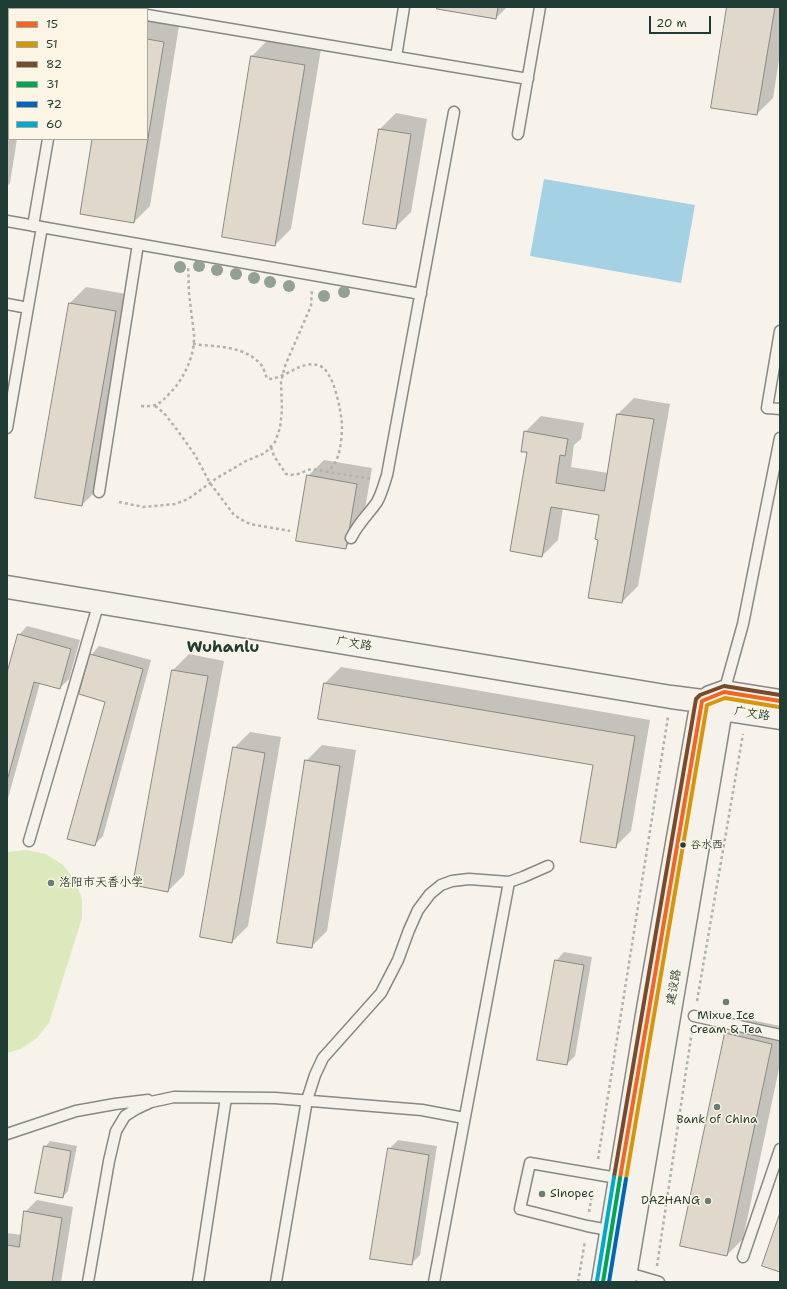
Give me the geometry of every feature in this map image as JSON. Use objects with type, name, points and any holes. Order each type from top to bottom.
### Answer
[{"type":"street","name":"广文路","points":[[7,587],[671,697],[716,701],[780,701]]},
{"type":"street","name":"广文路","points":[[716,701],[746,713],[780,718]]},
{"type":"street","name":"建设路","points":[[603,1282],[621,1232],[716,701]]},
{"type":"street","name":"建设路","points":[[621,1232],[625,1277]]},
{"type":"lane","points":[[396,57],[404,7]]},
{"type":"lane","points":[[518,134],[540,7]]},
{"type":"lane","points":[[148,15],[528,79]]},
{"type":"lane","points":[[351,538],[360,523],[377,502],[387,475],[454,112]]},
{"type":"lane","points":[[7,428],[28,308],[48,140]]},
{"type":"lane","points":[[7,221],[420,294]]},
{"type":"lane","points":[[99,492],[138,244]]},
{"type":"lane","points":[[7,304],[28,308]]},
{"type":"lane","points":[[780,331],[767,408],[780,409]]},
{"type":"lane","points":[[716,701],[743,624],[780,438]]},
{"type":"lane","points":[[28,841],[98,602]]},
{"type":"lane","points":[[276,1282],[307,1100],[315,1075],[323,1058],[381,993],[398,960],[418,910],[430,894],[441,885],[452,881],[469,879],[509,882],[548,866]]},
{"type":"lane","points":[[434,1282],[509,882]]},
{"type":"lane","points":[[694,1016],[780,1035]]},
{"type":"lane","points":[[7,1134],[76,1111],[116,1104],[174,1098],[276,1098],[307,1100],[422,1110],[464,1118]]},
{"type":"lane","points":[[88,1282],[109,1161],[116,1131],[125,1116],[136,1109],[151,1102],[174,1098]]},
{"type":"lane","points":[[198,1282],[226,1098]]},
{"type":"lane","points":[[743,1257],[780,1149]]},
{"type":"lane","points":[[621,1232],[587,1226],[520,1209],[530,1163],[630,1180]]},
{"type":"lane","points":[[625,1277],[657,1281]]},
{"type":"path","points":[[141,406],[156,406],[167,397],[181,380],[186,370],[194,335],[189,300],[187,253]]},
{"type":"path","points":[[119,502],[144,507],[175,504],[188,499],[210,483],[265,453],[271,447],[278,436],[281,421],[282,410],[280,396],[282,376],[310,306],[312,295],[311,286],[304,273]]},
{"type":"path","points":[[193,344],[240,350],[252,357],[262,366],[267,378],[271,379],[282,376],[296,368],[312,365],[319,365],[323,368],[330,376],[341,411],[342,426],[338,457],[328,472]]},
{"type":"path","points":[[156,406],[164,413],[178,431],[195,455],[210,483],[234,515],[244,522],[290,531]]},
{"type":"path","points":[[271,447],[274,456],[286,474],[298,474],[311,469],[374,480],[381,480],[387,475]]},
{"type":"path","points":[[578,1282],[671,697]]},
{"type":"path","points":[[657,1281],[694,1016],[746,713]]},
{"type":"green space","points":[[27,850],[46,854],[63,865],[75,880],[82,899],[82,918],[49,1023],[37,1038],[21,1049],[7,1053],[7,852]]},
{"type":"water","points":[[544,179],[695,205],[681,283],[530,256]]},
{"type":"building","points":[[437,7],[498,7],[496,19],[437,9]]},
{"type":"building","points":[[727,7],[775,7],[757,115],[711,108]]},
{"type":"building","points":[[7,16],[8,16],[8,116],[7,122]]},
{"type":"building","points":[[148,39],[164,42],[148,139]]},
{"type":"building","points":[[251,56],[305,65],[275,246],[222,237]]},
{"type":"building","points":[[379,129],[411,134],[396,229],[363,224]]},
{"type":"building","points":[[92,140],[148,140],[134,223],[80,214]]},
{"type":"building","points":[[69,303],[116,311],[82,506],[35,498]]},
{"type":"building","points":[[617,414],[654,419],[622,603],[588,598],[598,540],[595,539],[599,515],[551,507],[542,557],[510,551],[527,452],[521,452],[524,431],[568,439],[565,456],[560,455],[556,483],[604,491]]},
{"type":"building","points":[[307,475],[357,484],[346,549],[296,541]]},
{"type":"building","points":[[18,634],[71,649],[60,689],[34,682],[7,781],[7,673]]},
{"type":"building","points":[[90,654],[143,669],[95,846],[67,839],[105,702],[79,694]]},
{"type":"building","points":[[172,670],[208,676],[168,892],[133,885]]},
{"type":"building","points":[[324,683],[635,736],[616,848],[580,842],[593,765],[318,719]]},
{"type":"building","points":[[233,747],[265,753],[232,943],[200,937]]},
{"type":"building","points":[[305,760],[340,766],[312,948],[277,943]]},
{"type":"building","points":[[555,960],[584,965],[567,1065],[537,1060]]},
{"type":"building","points":[[725,1033],[772,1044],[727,1256],[680,1246]]},
{"type":"building","points":[[44,1146],[71,1151],[63,1198],[35,1193]]},
{"type":"building","points":[[388,1148],[429,1155],[412,1265],[370,1259]]},
{"type":"building","points":[[24,1211],[62,1218],[52,1282],[7,1282],[7,1245],[19,1247]]},
{"type":"building","points":[[780,1213],[780,1272],[762,1266]]},
{"type":"transit line","name":"82","points":[[614,1177],[696,699],[700,695],[724,686],[780,695]]},
{"type":"transit line","name":"15","points":[[620,1178],[702,701],[724,692],[780,701]]},
{"type":"transit line","name":"51","points":[[626,1179],[707,705],[725,698],[779,707]]},
{"type":"transit line","name":"60","points":[[597,1281],[614,1177]]},
{"type":"transit line","name":"31","points":[[603,1282],[620,1178]]},
{"type":"transit line","name":"72","points":[[609,1282],[626,1179]]},
{"type":"place","name":"谷水西","points":[[683,845]]},
{"type":"place","name":"洛阳市天香小学","points":[[51,883]]},
{"type":"place","name":"Mixue Ice Cream & Tea","points":[[726,1002]]},
{"type":"place","name":"Bank of China","points":[[717,1107]]},
{"type":"place","name":"Sinopec","points":[[542,1194]]},
{"type":"place","name":"DAZHANG","points":[[708,1201]]},
{"type":"district","name":"Wuhanlu","points":[[223,648]]}]
